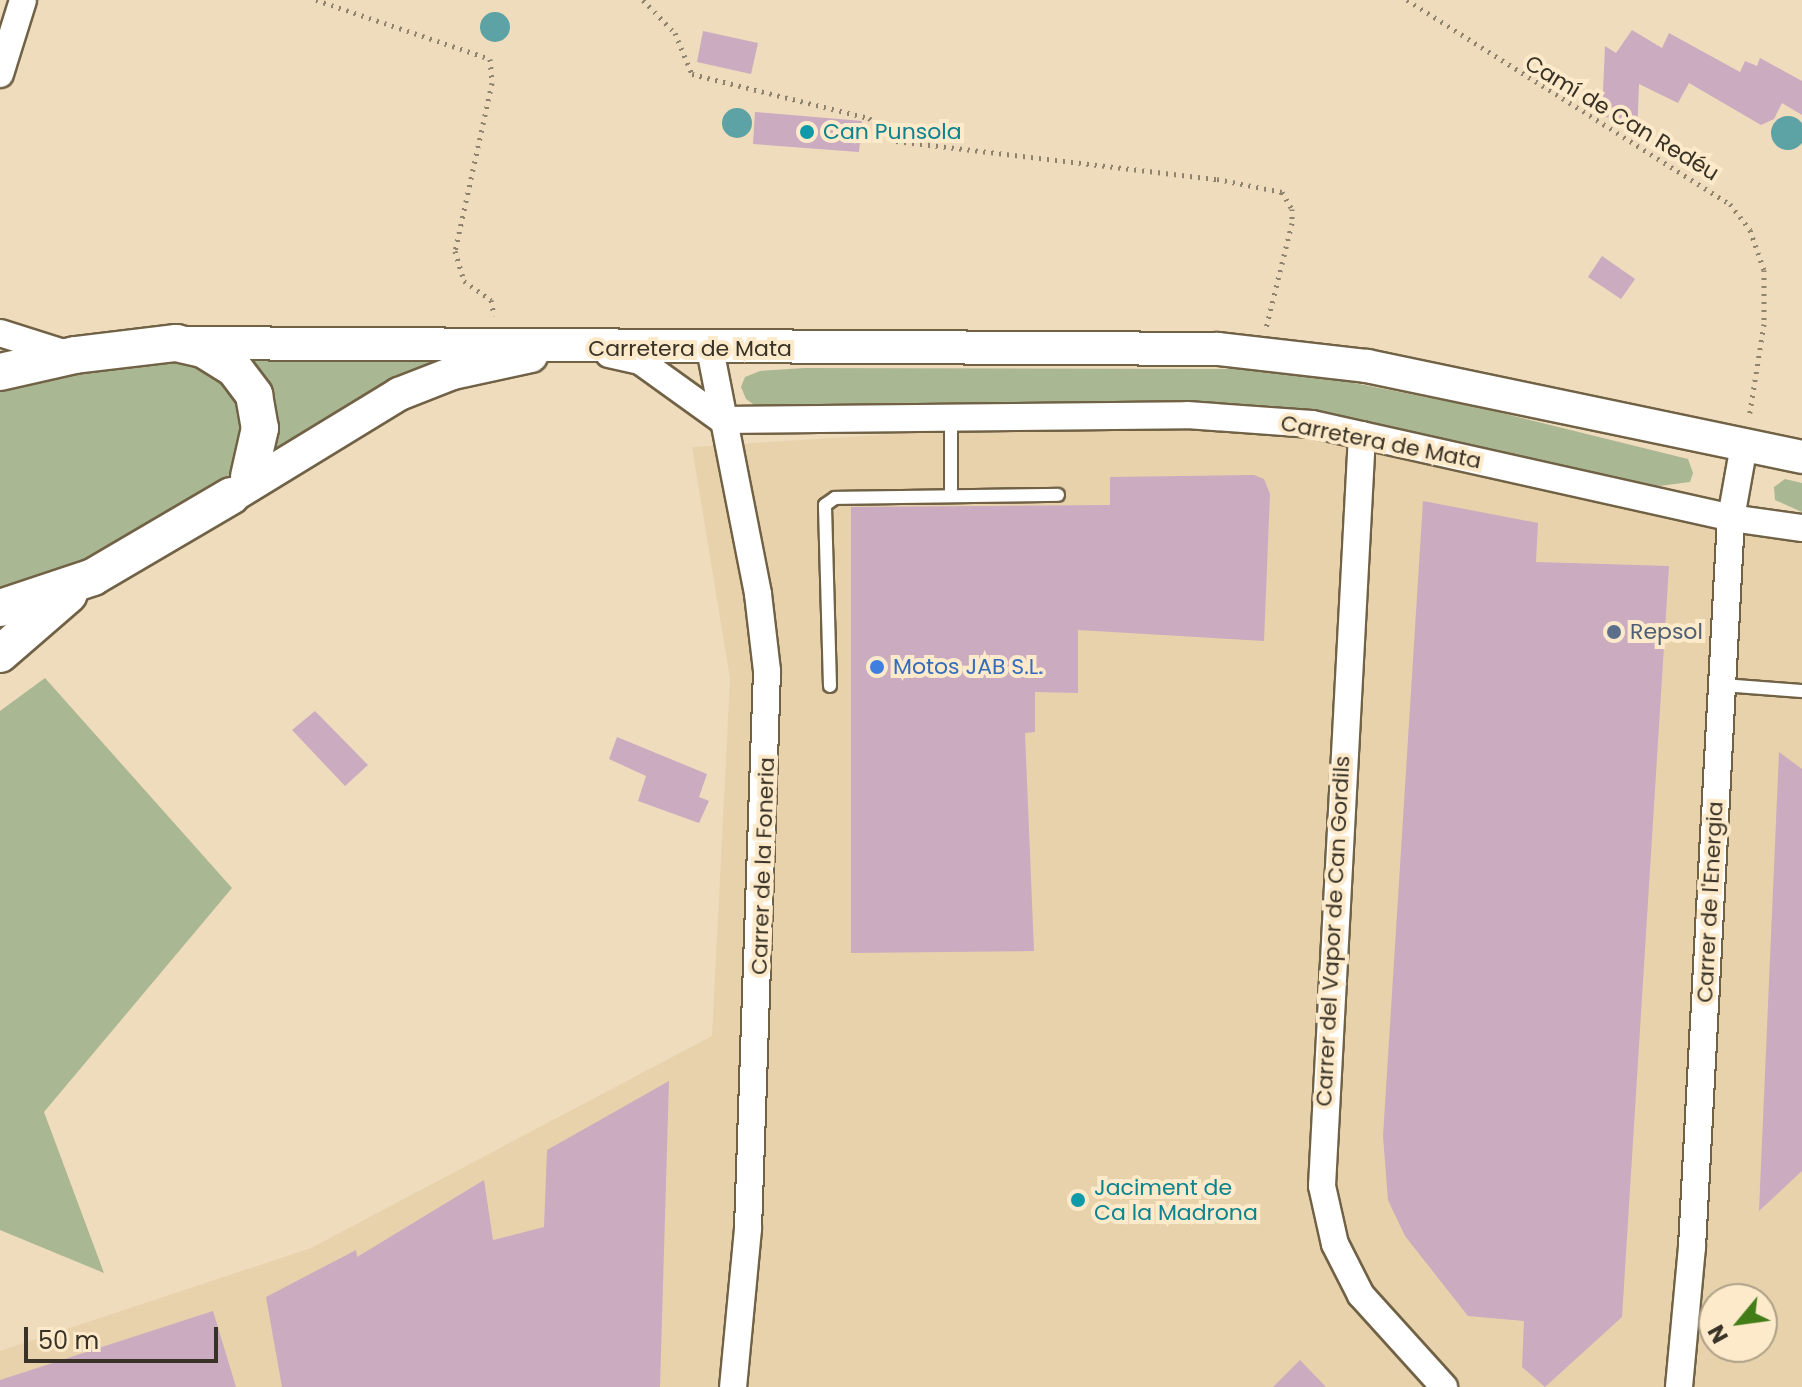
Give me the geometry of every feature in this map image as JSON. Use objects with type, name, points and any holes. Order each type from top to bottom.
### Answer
[{"type":"main road","points":[[0,372],[75,355],[176,343],[217,356],[234,368],[254,395],[260,428],[240,487],[93,577],[48,609],[0,654]]},
{"type":"main road","points":[[0,608],[93,577]]},
{"type":"street","points":[[0,74],[23,0]]},
{"type":"street","points":[[0,333],[41,349],[75,355]]},
{"type":"street","points":[[176,343],[492,341],[578,348]]},
{"type":"street","points":[[240,487],[425,382],[578,348]]},
{"type":"street","name":"Carretera de Mata","points":[[578,348],[1264,353],[1367,366],[1802,457]]},
{"type":"street","name":"Carretera de Mata","points":[[578,348],[640,361],[722,420],[1187,415],[1312,424],[1731,518],[1802,528]]},
{"type":"street","name":"Carrer de la Foneria","points":[[710,349],[764,631],[768,717],[748,1229],[733,1387]]},
{"type":"street","name":"Carrer del Vapor de Can Gordils","points":[[1362,435],[1322,1186],[1335,1244],[1361,1295],[1444,1387]]},
{"type":"street","name":"Carrer de l'Energia","points":[[1679,1387],[1731,518],[1744,445]]},
{"type":"street","name":"Carrer de l'Energia","points":[[1666,1387],[1682,1360]]},
{"type":"lane","points":[[951,418],[951,496]]},
{"type":"lane","points":[[830,686],[825,505],[835,498],[1058,495]]},
{"type":"lane","points":[[1722,685],[1802,691]]},
{"type":"path","points":[[316,0],[490,59],[492,83],[455,251],[464,281],[494,306],[492,341]]},
{"type":"path","points":[[643,0],[675,33],[692,74],[869,118],[896,141],[1217,179],[1282,192],[1292,209],[1292,223],[1269,305],[1264,353]]},
{"type":"path","name":"Camí de Can Redéu","points":[[1407,0],[1703,183],[1730,204],[1750,230],[1764,270],[1764,324],[1744,445]]},
{"type":"shaded area","points":[[1187,415],[1312,424],[1802,528],[1802,1387],[0,1387],[0,1351],[311,1248],[712,1036],[730,679],[692,447]]},
{"type":"green space","points":[[248,356],[460,356],[275,453],[271,393]]},
{"type":"green space","points":[[173,357],[200,362],[239,396],[245,423],[239,466],[225,486],[116,551],[0,596],[0,384]]},
{"type":"green space","points":[[805,368],[1238,369],[1344,381],[1486,409],[1688,459],[1693,473],[1690,482],[1659,486],[1275,406],[1208,402],[757,407],[746,399],[741,387],[745,377],[760,371]]},
{"type":"green space","points":[[1785,479],[1802,483],[1802,512],[1775,500],[1774,487]]},
{"type":"green space","points":[[45,678],[232,888],[44,1112],[104,1273],[0,1230],[0,711]]},
{"type":"water","points":[[495,12],[505,17],[510,27],[505,37],[495,42],[485,37],[480,27],[485,17]]},
{"type":"water","points":[[737,108],[743,109],[751,117],[751,129],[743,137],[737,138],[731,137],[723,129],[722,123],[723,117],[731,109]]},
{"type":"water","points":[[1788,116],[1800,121],[1805,133],[1800,145],[1788,150],[1776,145],[1771,133],[1776,121]]},
{"type":"building","points":[[1632,30],[1662,48],[1669,33],[1740,72],[1745,61],[1757,66],[1760,58],[1802,81],[1802,115],[1782,103],[1774,119],[1761,125],[1689,83],[1678,103],[1639,84],[1637,136],[1602,114],[1605,46],[1616,53]]},
{"type":"building","points":[[703,31],[758,43],[751,74],[697,62]]},
{"type":"building","name":"Can Punsola","points":[[755,112],[862,121],[859,152],[753,144]]},
{"type":"building","points":[[1602,256],[1635,279],[1621,299],[1588,277]]},
{"type":"building","points":[[1254,475],[1264,479],[1270,494],[1264,641],[1078,630],[1078,693],[1035,692],[1035,732],[1025,733],[1034,951],[851,953],[851,507],[1110,505],[1110,477]]},
{"type":"building","points":[[1423,501],[1538,523],[1536,562],[1669,566],[1622,1317],[1545,1387],[1522,1367],[1524,1321],[1468,1316],[1405,1236],[1388,1200],[1383,1136]]},
{"type":"building","points":[[315,711],[368,765],[345,786],[292,730]]},
{"type":"building","points":[[617,737],[707,774],[699,797],[709,801],[699,823],[638,801],[646,776],[609,759]]},
{"type":"building","points":[[1779,752],[1802,769],[1802,1171],[1759,1211]]},
{"type":"building","points":[[669,1081],[660,1387],[282,1387],[266,1297],[356,1250],[357,1257],[484,1180],[493,1240],[544,1227],[547,1150]]},
{"type":"building","points":[[213,1311],[236,1387],[0,1387],[0,1380]]},
{"type":"building","points":[[1300,1360],[1326,1387],[1273,1387]]},
{"type":"place","name":"Can Punsola","points":[[807,132]]},
{"type":"place","name":"Repsol","points":[[1614,632]]},
{"type":"place","name":"Motos JAB S.L.","points":[[877,667]]},
{"type":"place","name":"Jaciment de Ca la Madrona","points":[[1078,1200]]}]
